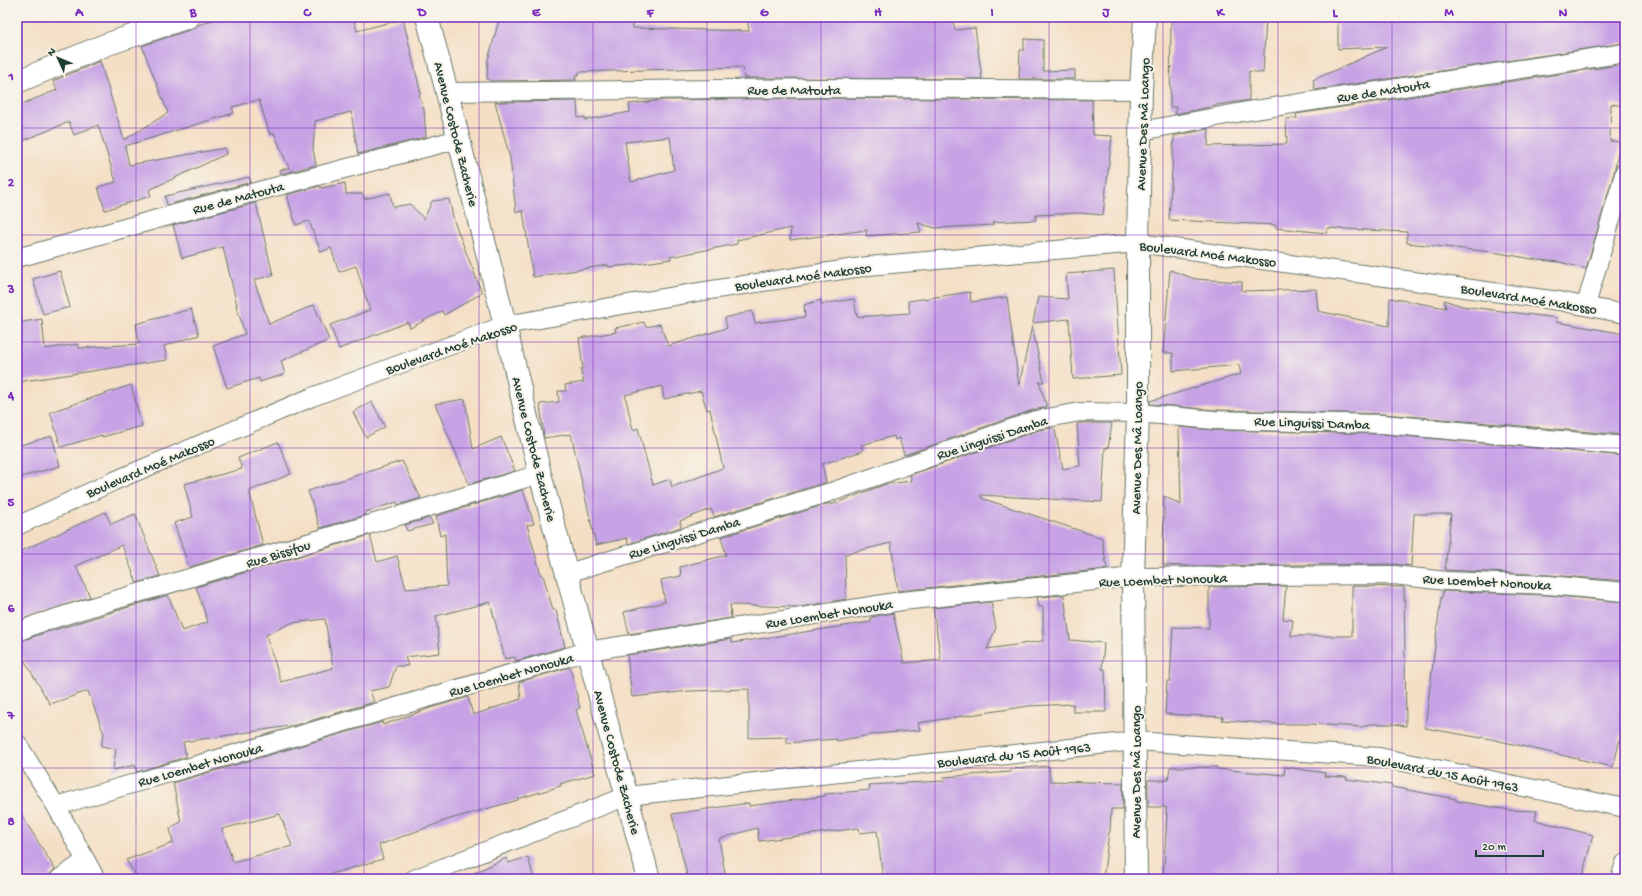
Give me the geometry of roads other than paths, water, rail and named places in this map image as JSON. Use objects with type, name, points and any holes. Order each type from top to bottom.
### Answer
[{"type":"street","points":[[17,82],[105,45],[188,17]]},
{"type":"street","name":"Avenue Costode Zacherie","points":[[427,17],[505,324],[540,474],[568,573],[649,879]]},
{"type":"street","name":"Avenue Des Mâ Loango","points":[[1136,879],[1136,741],[1133,578],[1138,413],[1138,243],[1141,90],[1145,17]]},
{"type":"street","name":"Rue de Matouta","points":[[1141,130],[1248,111],[1625,52]]},
{"type":"street","name":"Rue de Matouta","points":[[447,92],[821,88],[1141,90]]},
{"type":"street","name":"Rue de Matouta","points":[[17,258],[240,196],[459,139]]},
{"type":"street","points":[[1586,306],[1625,171]]},
{"type":"street","name":"Boulevard Moé Makosso","points":[[17,526],[114,481],[312,396],[505,324],[868,266],[1138,243],[1418,280],[1586,306],[1625,314]]},
{"type":"street","name":"Rue Linguissi Damba","points":[[568,573],[837,490],[1036,420],[1080,412],[1138,413],[1214,420],[1383,424],[1625,446]]},
{"type":"street","name":"Rue Bissifou","points":[[17,632],[88,608],[224,569],[540,474]]},
{"type":"street","name":"Rue Loembet Nonouka","points":[[56,806],[588,651],[902,601],[1133,578],[1394,575],[1446,581],[1548,584],[1625,592]]},
{"type":"street","name":"Boulevard du 15 Août 1963","points":[[414,879],[626,796],[1136,741],[1379,757],[1625,808]]},
{"type":"street","points":[[18,746],[56,806],[96,879]]},
{"type":"street","points":[[59,879],[85,861]]},
{"type":"street","points":[[1620,879],[1625,863]]}]
